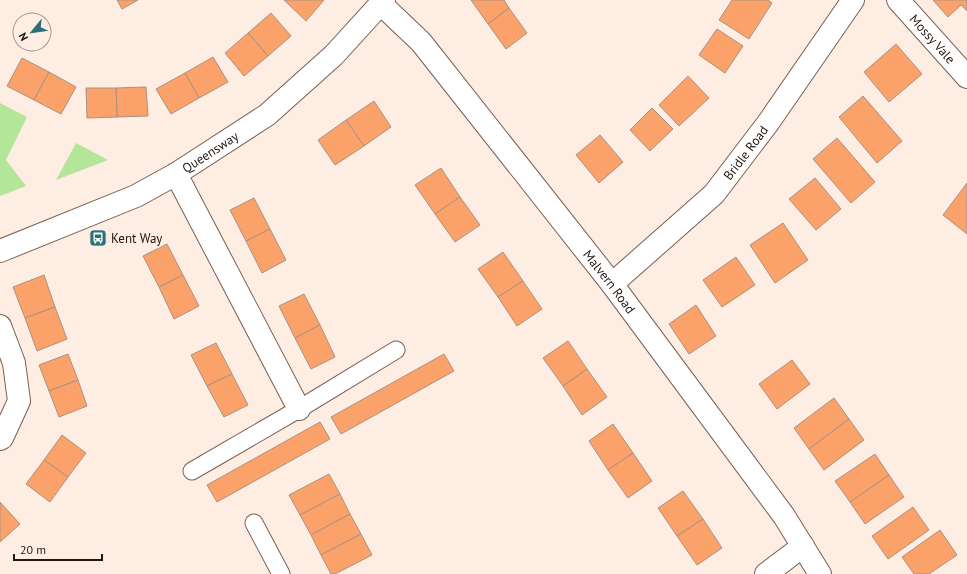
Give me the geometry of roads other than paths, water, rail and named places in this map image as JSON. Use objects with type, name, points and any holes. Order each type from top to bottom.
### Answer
[{"type":"street","name":"Bridle Road","points":[[612,284],[714,194],[768,123],[853,0]]},
{"type":"street","name":"Mossy Vale","points":[[898,0],[967,77]]},
{"type":"street","name":"Malvern Road","points":[[383,2],[421,42],[612,284],[784,516],[820,574]]},
{"type":"street","name":"Queensway","points":[[0,251],[136,196],[176,174],[267,115],[334,55],[383,2]]},
{"type":"street","points":[[176,174],[299,409]]},
{"type":"street","points":[[0,326],[14,363],[19,401],[0,440]]},
{"type":"street","points":[[766,574],[803,546]]},
{"type":"lane","points":[[192,471],[299,409],[396,350]]},
{"type":"lane","points":[[254,523],[281,574]]},
{"type":"place","name":"Kent Way","points":[[98,238]]}]
